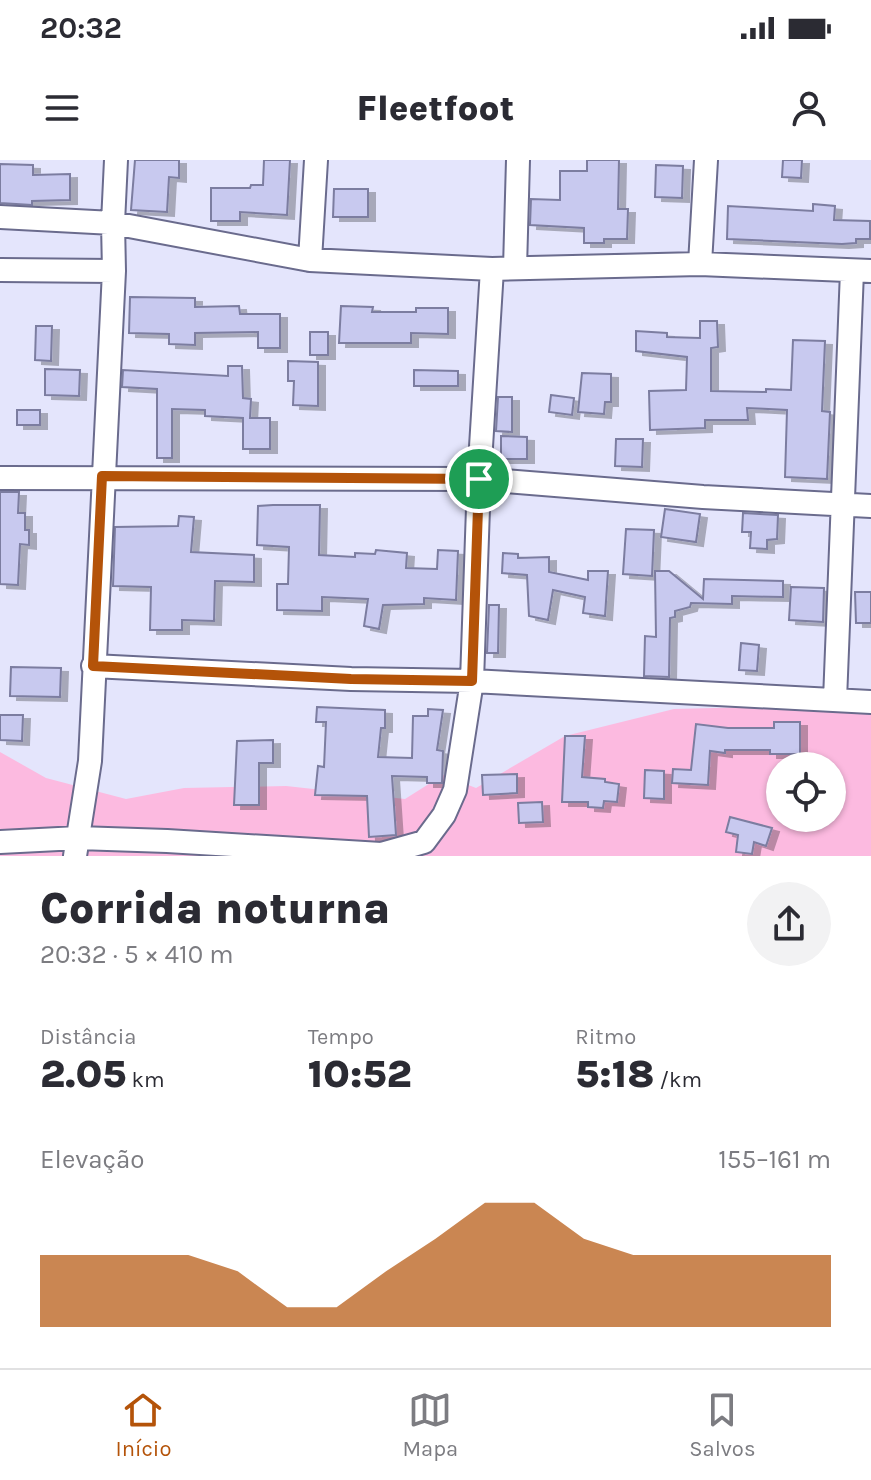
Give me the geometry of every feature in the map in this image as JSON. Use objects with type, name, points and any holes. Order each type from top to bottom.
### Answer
[{"type":"street","points":[[77,847],[90,761],[114,271],[116,160]]},
{"type":"street","points":[[310,260],[316,160]]},
{"type":"street","points":[[515,268],[518,160]]},
{"type":"street","points":[[700,264],[706,160]]},
{"type":"street","points":[[0,217],[113,223],[310,260],[492,269],[700,264],[861,271],[844,505],[835,700]]},
{"type":"street","points":[[0,842],[77,847],[167,841],[381,854],[424,842],[444,815],[455,790],[472,681],[479,479],[492,269]]},
{"type":"street","points":[[0,270],[114,271]]},
{"type":"street","points":[[0,478],[479,479],[703,497],[871,506]]},
{"type":"street","points":[[93,666],[351,679],[472,681],[871,702]]},
{"type":"shaded area","points":[[871,704],[871,856],[0,856],[0,752],[46,778],[126,799],[184,788],[286,786],[405,799],[443,775],[476,788],[565,736],[674,709]]},
{"type":"building","points":[[135,160],[179,160],[179,178],[169,177],[167,212],[131,210]]},
{"type":"building","points":[[264,160],[290,160],[287,215],[240,212],[240,221],[211,221],[211,188],[263,185]]},
{"type":"building","points":[[587,160],[619,160],[618,209],[628,209],[627,239],[584,243],[584,228],[530,225],[531,199],[560,200],[560,171],[587,171]]},
{"type":"building","points":[[783,160],[802,160],[801,178],[782,177]]},
{"type":"building","points":[[0,164],[33,165],[33,175],[70,174],[70,200],[32,201],[32,205],[0,203]]},
{"type":"building","points":[[656,165],[683,166],[682,198],[655,197]]},
{"type":"building","points":[[334,189],[368,189],[368,217],[333,217]]},
{"type":"building","points":[[813,204],[835,206],[834,220],[870,221],[870,239],[856,239],[856,243],[842,244],[727,239],[728,206],[813,211]]},
{"type":"building","points":[[130,297],[195,298],[195,307],[239,306],[240,314],[280,314],[280,348],[258,348],[258,332],[195,333],[195,345],[169,344],[169,334],[129,333]]},
{"type":"building","points":[[341,306],[373,307],[372,312],[448,308],[448,334],[411,333],[411,343],[339,343]]},
{"type":"building","points":[[700,321],[717,321],[718,347],[711,348],[711,391],[791,390],[793,340],[825,341],[822,411],[830,412],[827,479],[785,477],[787,410],[747,408],[748,420],[705,420],[705,428],[650,430],[649,391],[686,390],[687,357],[636,351],[636,331],[667,333],[667,337],[700,338]]},
{"type":"building","points":[[36,326],[52,326],[51,361],[35,360]]},
{"type":"building","points":[[310,332],[328,332],[328,355],[310,355]]},
{"type":"building","points":[[288,361],[318,362],[318,406],[293,405],[294,381],[288,381]]},
{"type":"building","points":[[228,366],[242,366],[243,398],[251,399],[250,418],[270,418],[270,449],[243,449],[243,418],[205,416],[205,410],[172,409],[172,458],[157,458],[157,389],[122,387],[123,370],[228,376]]},
{"type":"building","points":[[45,369],[80,370],[79,396],[45,395]]},
{"type":"building","points":[[414,370],[458,371],[458,386],[414,386]]},
{"type":"building","points":[[582,373],[611,374],[611,402],[605,402],[604,414],[578,412]]},
{"type":"building","points":[[551,395],[574,398],[572,415],[549,412]]},
{"type":"building","points":[[498,397],[512,397],[512,432],[496,431]]},
{"type":"building","points":[[17,410],[40,410],[40,425],[17,425]]},
{"type":"building","points":[[501,436],[527,437],[527,459],[501,459]]},
{"type":"building","points":[[616,439],[643,439],[642,467],[615,466]]},
{"type":"building","points":[[0,492],[19,492],[18,513],[25,513],[25,530],[29,530],[29,545],[20,544],[18,585],[0,584]]},
{"type":"building","points":[[320,505],[319,555],[355,557],[355,553],[375,554],[376,550],[407,553],[406,568],[437,569],[438,550],[458,551],[456,600],[424,598],[424,604],[383,605],[379,629],[364,626],[368,599],[322,597],[322,611],[277,610],[277,584],[288,584],[289,547],[257,545],[258,506]]},
{"type":"building","points":[[665,509],[700,514],[696,542],[661,537]]},
{"type":"building","points":[[743,513],[778,515],[777,539],[767,540],[767,549],[750,548],[751,532],[742,532]]},
{"type":"building","points":[[179,516],[194,517],[191,552],[254,555],[254,582],[215,581],[214,621],[182,620],[182,630],[150,630],[151,587],[113,586],[115,527],[178,526]]},
{"type":"building","points":[[626,529],[654,530],[652,576],[623,574]]},
{"type":"building","points":[[503,553],[518,554],[518,558],[549,557],[549,572],[588,580],[588,571],[608,571],[605,616],[583,613],[585,597],[553,590],[548,620],[529,616],[527,575],[502,573]]},
{"type":"building","points":[[655,571],[669,571],[703,599],[704,579],[783,581],[783,597],[732,596],[732,604],[691,603],[690,607],[675,611],[675,617],[670,618],[669,677],[644,676],[645,636],[656,637]]},
{"type":"building","points":[[791,587],[824,588],[823,622],[789,620]]},
{"type":"building","points":[[855,592],[871,592],[871,623],[856,623]]},
{"type":"building","points":[[489,605],[499,605],[498,653],[487,653]]},
{"type":"building","points":[[741,643],[759,645],[757,671],[739,670]]},
{"type":"building","points":[[11,667],[61,668],[60,697],[10,696]]},
{"type":"building","points":[[317,707],[385,710],[385,728],[381,728],[378,757],[412,758],[413,716],[428,716],[428,709],[443,710],[437,750],[443,751],[442,783],[427,783],[427,777],[392,776],[396,835],[369,837],[367,796],[315,795],[318,766],[324,767],[326,722],[316,722]]},
{"type":"building","points":[[0,715],[23,715],[22,741],[0,740]]},
{"type":"building","points":[[774,722],[800,722],[800,752],[710,751],[708,785],[672,783],[673,769],[691,770],[696,724],[774,728]]},
{"type":"building","points":[[565,736],[585,736],[582,777],[619,784],[617,802],[604,801],[603,808],[588,807],[588,802],[562,802]]},
{"type":"building","points":[[273,740],[273,763],[259,763],[259,805],[234,805],[237,741]]},
{"type":"building","points":[[645,770],[664,771],[664,799],[644,798]]},
{"type":"building","points":[[517,774],[517,793],[483,795],[482,775]]},
{"type":"building","points":[[542,802],[543,822],[519,823],[518,803]]},
{"type":"building","points":[[730,817],[766,826],[766,832],[771,832],[766,846],[754,842],[752,854],[736,852],[738,835],[726,832]]},
{"type":"route","points":[[102,476],[479,479],[472,681],[351,679],[93,666],[102,476]]}]
